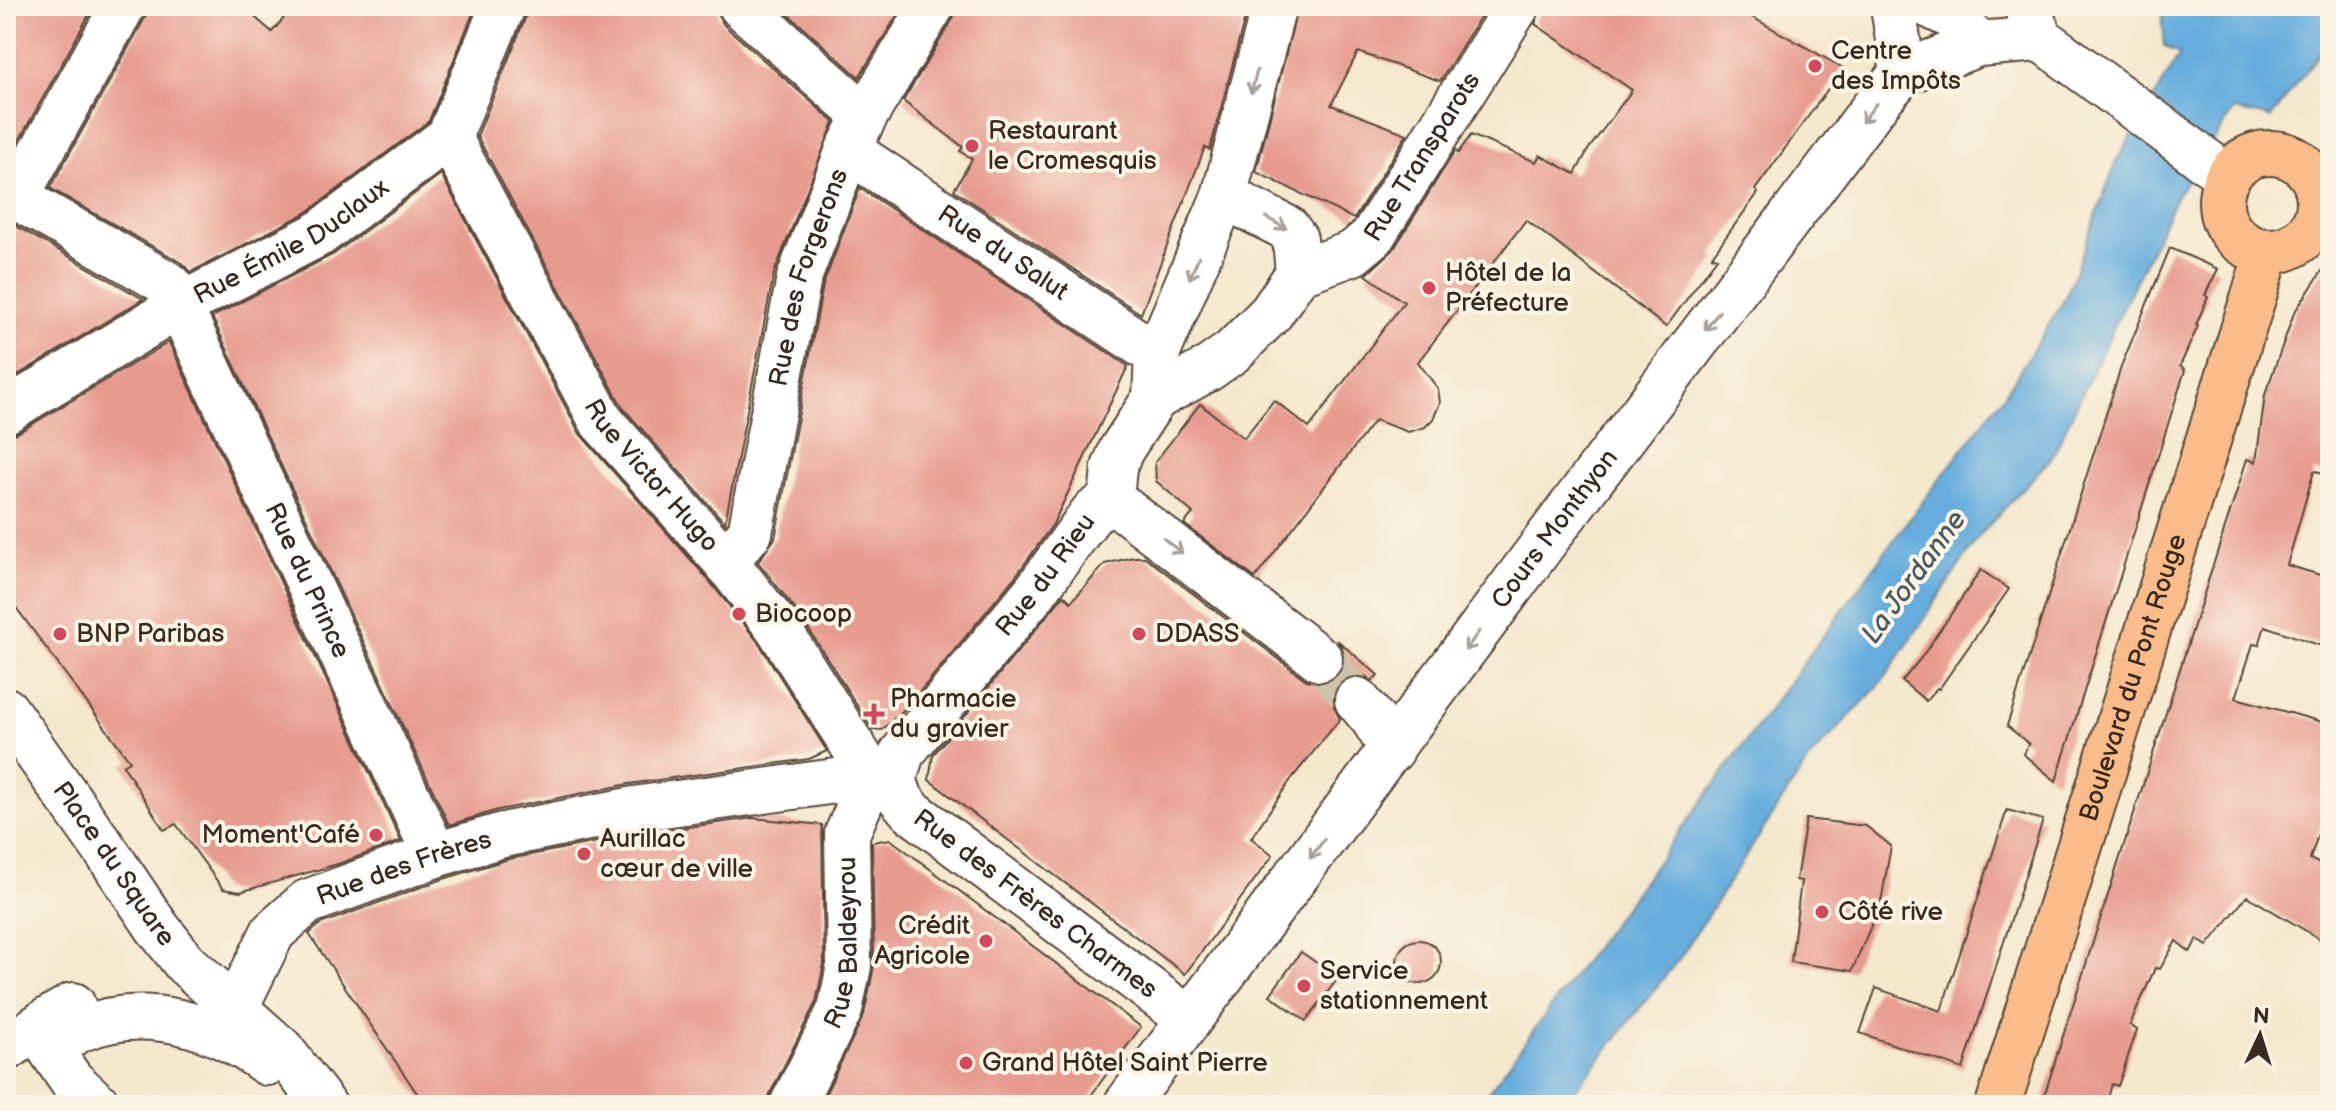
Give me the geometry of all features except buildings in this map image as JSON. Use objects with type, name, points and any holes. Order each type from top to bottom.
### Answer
[{"type":"main road","points":[[2261,154],[2292,158],[2306,168],[2325,198],[2310,231],[2299,242],[2284,250],[2252,248],[2237,239],[2227,226],[2218,170],[2236,167],[2261,154]]},
{"type":"main road","name":"Boulevard du Pont Rouge","points":[[1998,1105],[2268,251]]},
{"type":"street","name":"Rue du Prince","points":[[123,6],[23,185],[28,204],[170,285],[435,855]]},
{"type":"street","points":[[449,137],[503,6]]},
{"type":"street","name":"Rue du Salut","points":[[741,6],[856,133],[1157,355]]},
{"type":"street","name":"Rue des Forgerons","points":[[725,561],[750,533],[799,278],[856,133],[932,6]]},
{"type":"street","points":[[1155,398],[1157,355],[1224,196],[1274,6]]},
{"type":"street","name":"Rue Transparots","points":[[1298,273],[1353,253],[1372,237],[1517,6]]},
{"type":"street","points":[[1893,6],[1903,73]]},
{"type":"street","points":[[1930,6],[1955,18],[1978,44]]},
{"type":"street","points":[[2033,22],[2122,99],[2218,170]]},
{"type":"street","name":"Cours Monthyon","points":[[1126,1105],[1567,511],[1880,99],[1903,73],[2033,22]]},
{"type":"street","name":"Rue Émile Duclaux","points":[[6,411],[181,305],[319,234],[449,137]]},
{"type":"street","name":"Rue Victor Hugo","points":[[449,137],[602,422],[725,561],[778,628],[883,777]]},
{"type":"street","points":[[1155,398],[1232,352],[1271,313],[1298,273],[1295,239],[1287,228],[1224,196]]},
{"type":"street","name":"Rue du Rieu","points":[[883,777],[1035,592],[1092,513],[1111,499],[1114,468],[1121,450],[1155,398]]},
{"type":"street","points":[[1111,499],[1320,659]]},
{"type":"street","points":[[1357,700],[1392,750]]},
{"type":"street","name":"Place du Square","points":[[6,710],[185,963],[282,1050],[324,1105]]},
{"type":"street","name":"Rue des Frères","points":[[235,1009],[273,932],[307,902],[435,855],[503,835],[634,809],[883,777]]},
{"type":"street","name":"Rue des Frères Charmes","points":[[883,777],[911,811],[1189,1019]]},
{"type":"street","name":"Rue Baldeyrou","points":[[792,1105],[840,1010],[849,966],[847,834],[883,777]]},
{"type":"street","points":[[6,1049],[81,1001],[128,992],[167,992],[235,1009]]},
{"type":"street","points":[[98,1105],[71,1080],[50,1049],[79,1030],[115,1018],[150,1017],[196,1025],[244,1046],[281,1073],[300,1105]]},
{"type":"water","name":"La Jordanne","points":[[2161,6],[2330,6],[2330,39],[2271,118],[2234,110],[2176,197],[2052,457],[1979,536],[1883,681],[1809,759],[1681,956],[1567,1105],[1479,1105],[1910,518],[2005,394],[2065,299],[2116,162],[2180,54],[2165,46]]},
{"type":"tunnel","points":[[1320,659],[1357,700]]},
{"type":"place","name":"Centre des Impôts","points":[[1815,66]]},
{"type":"place","name":"Restaurant le Cromesquis","points":[[972,146]]},
{"type":"place","name":"Hôtel de la Préfecture","points":[[1429,288]]},
{"type":"place","name":"Biocoop","points":[[739,614]]},
{"type":"place","name":"BNP Paribas","points":[[60,634]]},
{"type":"place","name":"DDASS","points":[[1139,634]]},
{"type":"place","name":"Pharmacie du gravier","points":[[874,714]]},
{"type":"place","name":"Moment'Café","points":[[376,835]]},
{"type":"place","name":"Aurillac cœur de ville","points":[[584,854]]},
{"type":"place","name":"Côté rive","points":[[1822,912]]},
{"type":"place","name":"Crédit Agricole","points":[[986,941]]},
{"type":"place","name":"Service stationnement","points":[[1304,986]]},
{"type":"place","name":"Grand Hôtel Saint Pierre","points":[[966,1063]]}]
